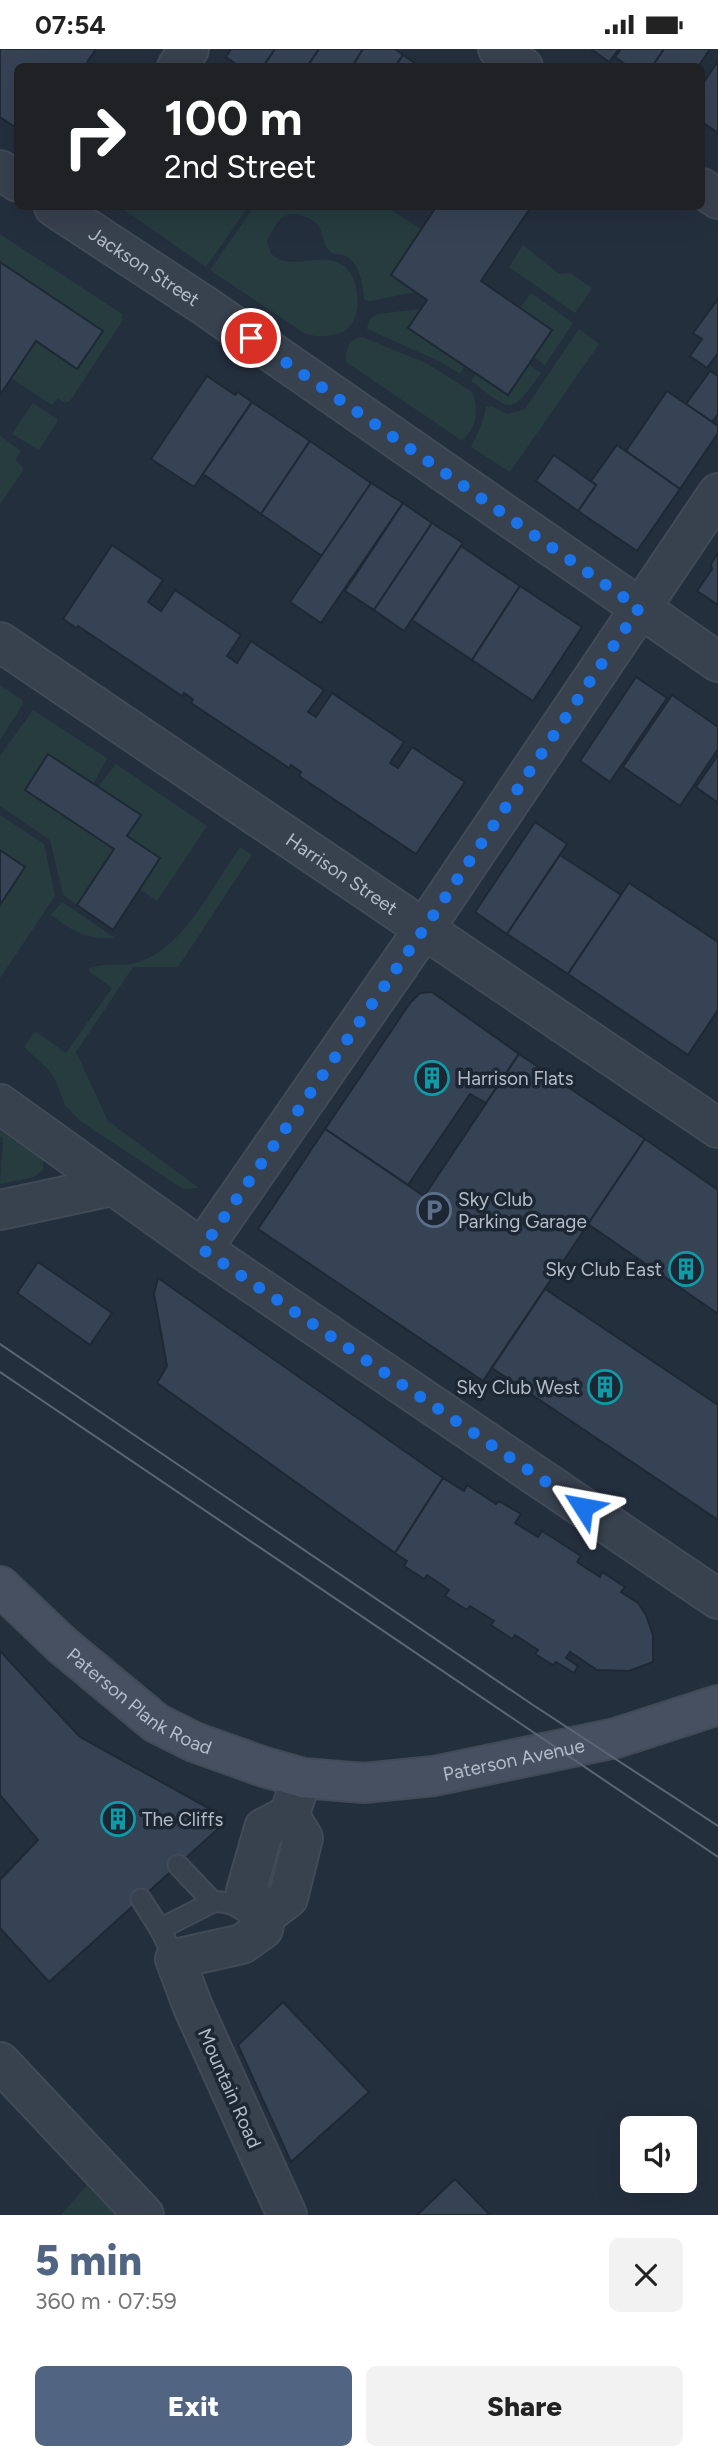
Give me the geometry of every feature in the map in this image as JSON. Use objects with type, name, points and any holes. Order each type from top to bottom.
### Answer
[{"type":"main road","name":"Paterson Plank Road","points":[[0,1586],[62,1645],[156,1723],[194,1742],[303,1778]]},
{"type":"main road","name":"Paterson Avenue","points":[[303,1778],[364,1783],[434,1776],[616,1738],[718,1705]]},
{"type":"street","points":[[498,49],[517,63]]},
{"type":"street","name":"Jackson Street","points":[[70,211],[718,662]]},
{"type":"street","points":[[202,1249],[424,929],[718,493]]},
{"type":"street","name":"Harrison Street","points":[[0,642],[718,1128]]},
{"type":"street","points":[[0,1104],[202,1249],[718,1599]]},
{"type":"street","points":[[0,1210],[112,1186]]},
{"type":"street","points":[[168,1944],[242,1944],[288,1898],[303,1839],[289,1815],[303,1778]]},
{"type":"street","name":"Mountain Road","points":[[168,1944],[193,2007],[287,2215]]},
{"type":"street","points":[[0,2062],[144,2215]]},
{"type":"lane","points":[[178,1865],[213,1902]]},
{"type":"lane","points":[[141,1899],[168,1944],[213,1902],[221,1901],[238,1907],[265,1922]]},
{"type":"green space","points":[[124,210],[246,210],[206,267]]},
{"type":"green space","points":[[252,210],[392,210],[421,229],[391,275],[416,292],[370,301],[365,300],[355,264],[346,256],[329,251],[320,229],[313,221],[294,214],[280,220],[267,242],[271,254],[293,262],[334,261],[348,270],[355,282],[358,306],[354,320],[346,330],[328,336],[304,333],[210,270]]},
{"type":"green space","points":[[0,234],[122,314],[123,320],[70,401],[65,403],[58,398],[52,405],[11,378],[36,341],[77,369],[102,331],[0,262]]},
{"type":"green space","points":[[523,245],[559,274],[570,273],[592,288],[575,313],[509,267]]},
{"type":"green space","points":[[531,293],[573,323],[545,365],[534,357],[552,330],[520,308]]},
{"type":"green space","points":[[420,309],[408,328],[465,366],[460,374],[441,362],[367,329],[369,320],[377,314]]},
{"type":"green space","points":[[579,329],[599,344],[510,472],[471,447],[486,407],[491,406],[507,414],[525,409]]},
{"type":"green space","points":[[362,337],[426,363],[472,392],[475,418],[466,436],[461,440],[346,362],[349,345]]},
{"type":"green space","points":[[529,365],[541,373],[523,397],[510,405],[495,399],[471,381],[476,374],[508,395]]},
{"type":"green space","points":[[33,403],[57,419],[39,450],[12,434]]},
{"type":"green space","points":[[0,436],[21,451],[15,460],[22,466],[23,471],[0,504]]},
{"type":"green space","points":[[0,685],[22,700],[23,704],[0,740]]},
{"type":"green space","points":[[33,710],[107,758],[94,783],[48,754],[25,790],[114,849],[77,905],[63,895],[50,840],[0,806],[0,756]]},
{"type":"green space","points":[[116,764],[207,826],[157,901],[139,889],[160,858],[127,836],[141,815],[98,787]]},
{"type":"green space","points":[[0,815],[44,844],[55,896],[0,978],[0,905],[25,867],[0,850]]},
{"type":"green space","points":[[240,847],[252,855],[178,967],[133,967],[76,1052],[108,1121],[199,1188],[183,1189],[80,1121],[65,1105],[55,1079],[47,1068],[24,1047],[35,1031],[66,1053],[112,988],[90,972],[89,968],[129,964],[158,953],[198,911]]},
{"type":"green space","points":[[62,902],[115,938],[88,936],[51,915]]},
{"type":"green space","points":[[0,1129],[43,1159],[43,1170],[34,1177],[0,1184],[3,1141]]},
{"type":"green space","points":[[102,2168],[138,2215],[61,2215]]},
{"type":"building","points":[[0,49],[96,49],[87,63],[14,63],[14,126],[0,117]]},
{"type":"building","points":[[231,49],[275,49],[266,63],[234,63],[226,57]]},
{"type":"building","points":[[275,49],[319,49],[310,63],[266,63]]},
{"type":"building","points":[[319,49],[363,49],[354,63],[310,63]]},
{"type":"building","points":[[363,49],[395,49],[403,55],[398,63],[354,63]]},
{"type":"building","points":[[591,49],[619,49],[609,62]]},
{"type":"building","points":[[621,49],[664,49],[655,63],[623,63],[615,57]]},
{"type":"building","points":[[664,49],[710,49],[701,63],[655,63]]},
{"type":"building","points":[[403,55],[415,63],[398,63]]},
{"type":"building","points":[[718,61],[718,133],[705,124],[705,80]]},
{"type":"building","points":[[434,210],[529,210],[481,281],[552,330],[508,395],[408,328],[427,300],[391,275]]},
{"type":"building","points":[[0,262],[103,331],[77,369],[36,341],[0,395]]},
{"type":"building","points":[[718,299],[718,353],[707,368],[690,356],[702,339],[693,333]]},
{"type":"building","points":[[710,371],[718,376],[718,414],[712,422],[686,404]]},
{"type":"building","points":[[207,376],[235,395],[238,392],[252,402],[194,487],[151,459]]},
{"type":"building","points":[[667,391],[718,426],[718,433],[680,489],[626,451]]},
{"type":"building","points":[[252,402],[310,441],[261,514],[203,474]]},
{"type":"building","points":[[310,441],[371,483],[322,556],[261,514]]},
{"type":"building","points":[[617,445],[680,489],[637,551],[578,511],[596,485],[591,481]]},
{"type":"building","points":[[554,455],[596,485],[578,511],[536,481]]},
{"type":"building","points":[[371,483],[403,503],[321,623],[290,602]]},
{"type":"building","points":[[403,503],[432,523],[374,610],[345,591]]},
{"type":"building","points":[[432,523],[463,543],[404,631],[374,610]]},
{"type":"building","points":[[112,545],[163,580],[148,602],[161,611],[175,590],[241,635],[227,656],[237,663],[251,641],[324,690],[308,712],[316,717],[332,693],[404,742],[390,763],[398,768],[412,747],[465,782],[416,854],[299,776],[301,772],[291,765],[289,768],[191,703],[193,699],[184,693],[182,696],[78,626],[76,628],[63,619]]},
{"type":"building","points":[[461,546],[520,586],[472,660],[412,620]]},
{"type":"building","points":[[718,553],[718,605],[697,591],[712,569],[711,564]]},
{"type":"building","points":[[520,586],[582,627],[533,701],[472,660]]},
{"type":"building","points":[[636,677],[667,698],[610,782],[580,761]]},
{"type":"building","points":[[672,695],[718,727],[718,749],[680,806],[623,767]]},
{"type":"building","points":[[48,754],[141,815],[127,836],[160,858],[113,930],[77,905],[114,849],[25,790]]},
{"type":"building","points":[[718,755],[718,803],[696,787]]},
{"type":"building","points":[[535,822],[567,844],[507,934],[475,912]]},
{"type":"building","points":[[0,850],[25,867],[0,905]]},
{"type":"building","points":[[560,855],[621,895],[568,974],[507,934]]},
{"type":"building","points":[[629,883],[718,942],[718,1010],[688,1055],[568,974]]},
{"type":"building","name":"Harrison Flats","points":[[432,992],[519,1054],[486,1103],[470,1094],[408,1185],[325,1129],[410,1003],[420,993]]},
{"type":"building","name":"Sky Club Parking Garage","points":[[519,1054],[645,1139],[483,1381],[258,1229],[325,1129],[424,1196]]},
{"type":"building","name":"Sky Club East","points":[[645,1139],[718,1190],[718,1314],[588,1224]]},
{"type":"building","points":[[38,1262],[112,1313],[90,1345],[17,1293]]},
{"type":"building","points":[[158,1278],[443,1478],[395,1553],[157,1383],[167,1366],[154,1294]]},
{"type":"building","name":"Sky Club West","points":[[545,1289],[718,1405],[718,1520],[492,1368]]},
{"type":"building","points":[[443,1478],[464,1491],[467,1485],[496,1504],[499,1501],[521,1514],[515,1523],[538,1537],[542,1531],[581,1556],[577,1562],[600,1577],[602,1572],[625,1587],[621,1592],[638,1603],[646,1615],[653,1635],[653,1662],[629,1671],[597,1670],[570,1652],[566,1658],[578,1666],[574,1673],[556,1662],[553,1665],[535,1654],[538,1650],[515,1635],[512,1639],[491,1625],[494,1621],[470,1606],[467,1610],[445,1596],[449,1590],[427,1575],[424,1579],[404,1566],[407,1561],[395,1553]]},
{"type":"building","name":"The Cliffs","points":[[0,1651],[80,1737],[212,1810],[220,1827],[49,1982],[0,1928],[0,1880],[38,1840],[0,1795]]},
{"type":"building","points":[[283,2002],[369,2092],[291,2162],[238,2045]]},
{"type":"building","points":[[455,2179],[490,2215],[417,2215]]},
{"type":"tram line","points":[[0,1344],[533,1705],[718,1826]]},
{"type":"tram line","points":[[0,1372],[718,1857]]},
{"type":"place","name":"Harrison Flats","points":[[432,1078]]},
{"type":"place","name":"Sky Club Parking Garage","points":[[434,1210]]},
{"type":"place","name":"Sky Club East","points":[[686,1269]]},
{"type":"place","name":"Sky Club West","points":[[605,1387]]},
{"type":"place","name":"The Cliffs","points":[[118,1819]]},
{"type":"route","points":[[251,338],[639,608],[424,929],[202,1249],[583,1507]]}]
